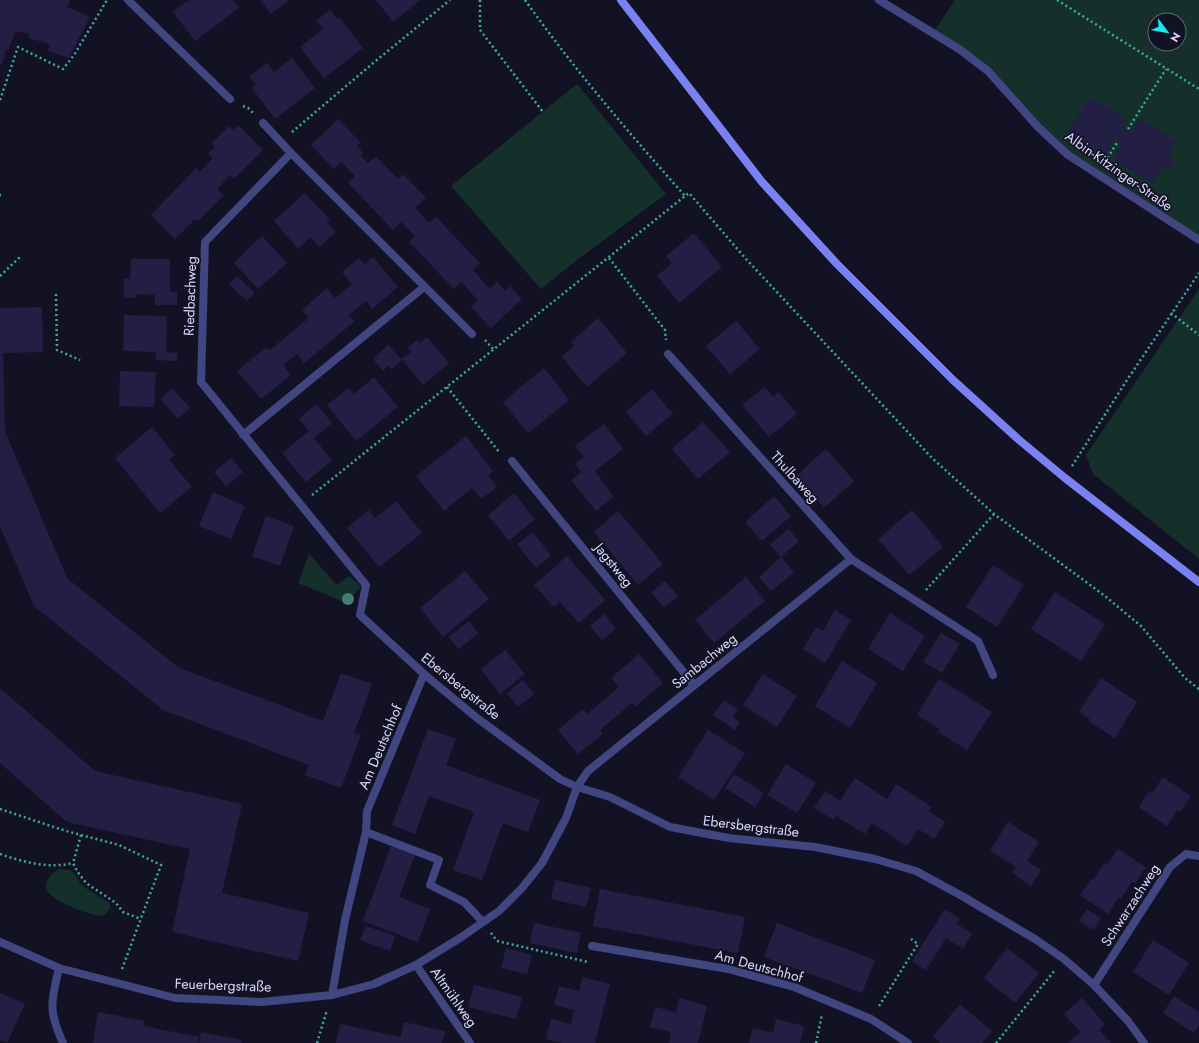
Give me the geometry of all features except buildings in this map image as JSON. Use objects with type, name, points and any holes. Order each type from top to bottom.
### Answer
[{"type":"main road","points":[[621,0],[762,182],[837,264],[953,380],[1018,439],[1065,478],[1199,582]]},
{"type":"street","name":"Albin-Kitzinger-Straße","points":[[879,0],[960,50],[988,71],[1038,128],[1068,155],[1199,240]]},
{"type":"street","points":[[130,1],[230,99]]},
{"type":"street","points":[[263,123],[291,153],[472,334]]},
{"type":"street","name":"Riedbachweg","points":[[291,153],[205,242],[201,382],[366,585],[360,615]]},
{"type":"street","points":[[243,435],[424,287]]},
{"type":"street","name":"Thulbaweg","points":[[668,354],[851,559],[978,641],[993,675]]},
{"type":"street","name":"Jagstweg","points":[[512,461],[694,685]]},
{"type":"street","name":"Sambachweg","points":[[577,787],[588,771],[851,559]]},
{"type":"street","name":"Ebersbergstraße","points":[[360,615],[424,674],[477,718],[560,779],[577,787],[610,797],[670,827],[729,838],[815,847],[875,859],[916,871],[1035,939],[1064,959],[1094,985],[1128,1021],[1144,1043]]},
{"type":"street","name":"Am Deutschhof","points":[[332,994],[345,920],[366,832],[367,811],[424,674]]},
{"type":"street","name":"Feuerbergstraße","points":[[0,942],[59,968],[175,998],[262,1002],[332,994],[374,984],[416,965],[460,938],[499,911],[518,893],[542,863],[566,818],[577,787]]},
{"type":"street","points":[[366,832],[439,860],[430,885],[464,902],[483,922]]},
{"type":"street","name":"Schwarzachweg","points":[[1094,985],[1170,867],[1186,854],[1199,856]]},
{"type":"street","name":"Am Deutschhof","points":[[592,946],[728,968],[794,987],[871,1019],[908,1043]]},
{"type":"street","name":"Altmühlweg","points":[[416,965],[470,1043]]},
{"type":"street","points":[[59,968],[52,997],[52,1015],[63,1043]]},
{"type":"path","points":[[0,100],[18,47],[63,69],[74,55],[107,0]]},
{"type":"path","points":[[281,142],[450,0]]},
{"type":"path","points":[[480,0],[480,30],[543,112]]},
{"type":"path","points":[[525,0],[554,41],[685,196]]},
{"type":"path","points":[[1057,0],[1199,89]]},
{"type":"path","points":[[1128,129],[1166,69]]},
{"type":"path","points":[[1097,175],[1118,142]]},
{"type":"path","points":[[300,505],[609,258],[689,192],[751,265],[932,458],[994,514],[1105,596],[1141,626],[1185,678],[1199,689]]},
{"type":"path","points":[[0,276],[20,257]]},
{"type":"path","points":[[609,258],[665,330],[668,354]]},
{"type":"path","points":[[1065,478],[1110,405],[1199,273]]},
{"type":"path","points":[[56,294],[57,350],[80,360]]},
{"type":"path","points":[[1171,313],[1199,335]]},
{"type":"path","points":[[447,387],[503,456],[512,461]]},
{"type":"path","points":[[917,601],[994,514]]},
{"type":"path","points":[[0,809],[81,835],[118,845],[161,865],[117,982]]},
{"type":"path","points":[[81,835],[73,863],[77,871],[86,883],[116,904],[123,912],[141,919]]},
{"type":"path","points":[[0,854],[18,860],[48,866],[61,866],[73,863]]},
{"type":"path","points":[[483,922],[497,941],[588,962],[592,946]]},
{"type":"path","points":[[871,1019],[918,944],[911,939]]},
{"type":"path","points":[[996,1043],[1064,959]]},
{"type":"path","points":[[317,1043],[332,994]]},
{"type":"path","points":[[816,1043],[826,999]]},
{"type":"green space","points":[[955,0],[1199,0],[1199,236],[1070,153],[1040,126],[1011,92],[935,30]]},
{"type":"green space","points":[[577,84],[666,194],[577,260],[541,289],[451,186]]},
{"type":"green space","points":[[1199,289],[1199,559],[1093,474],[1086,455]]},
{"type":"green space","points":[[309,554],[337,585],[349,576],[361,586],[346,604],[298,583]]},
{"type":"green space","points":[[59,869],[70,870],[73,872],[81,884],[110,903],[110,909],[103,916],[91,914],[54,898],[47,891],[46,887],[50,877]]}]
